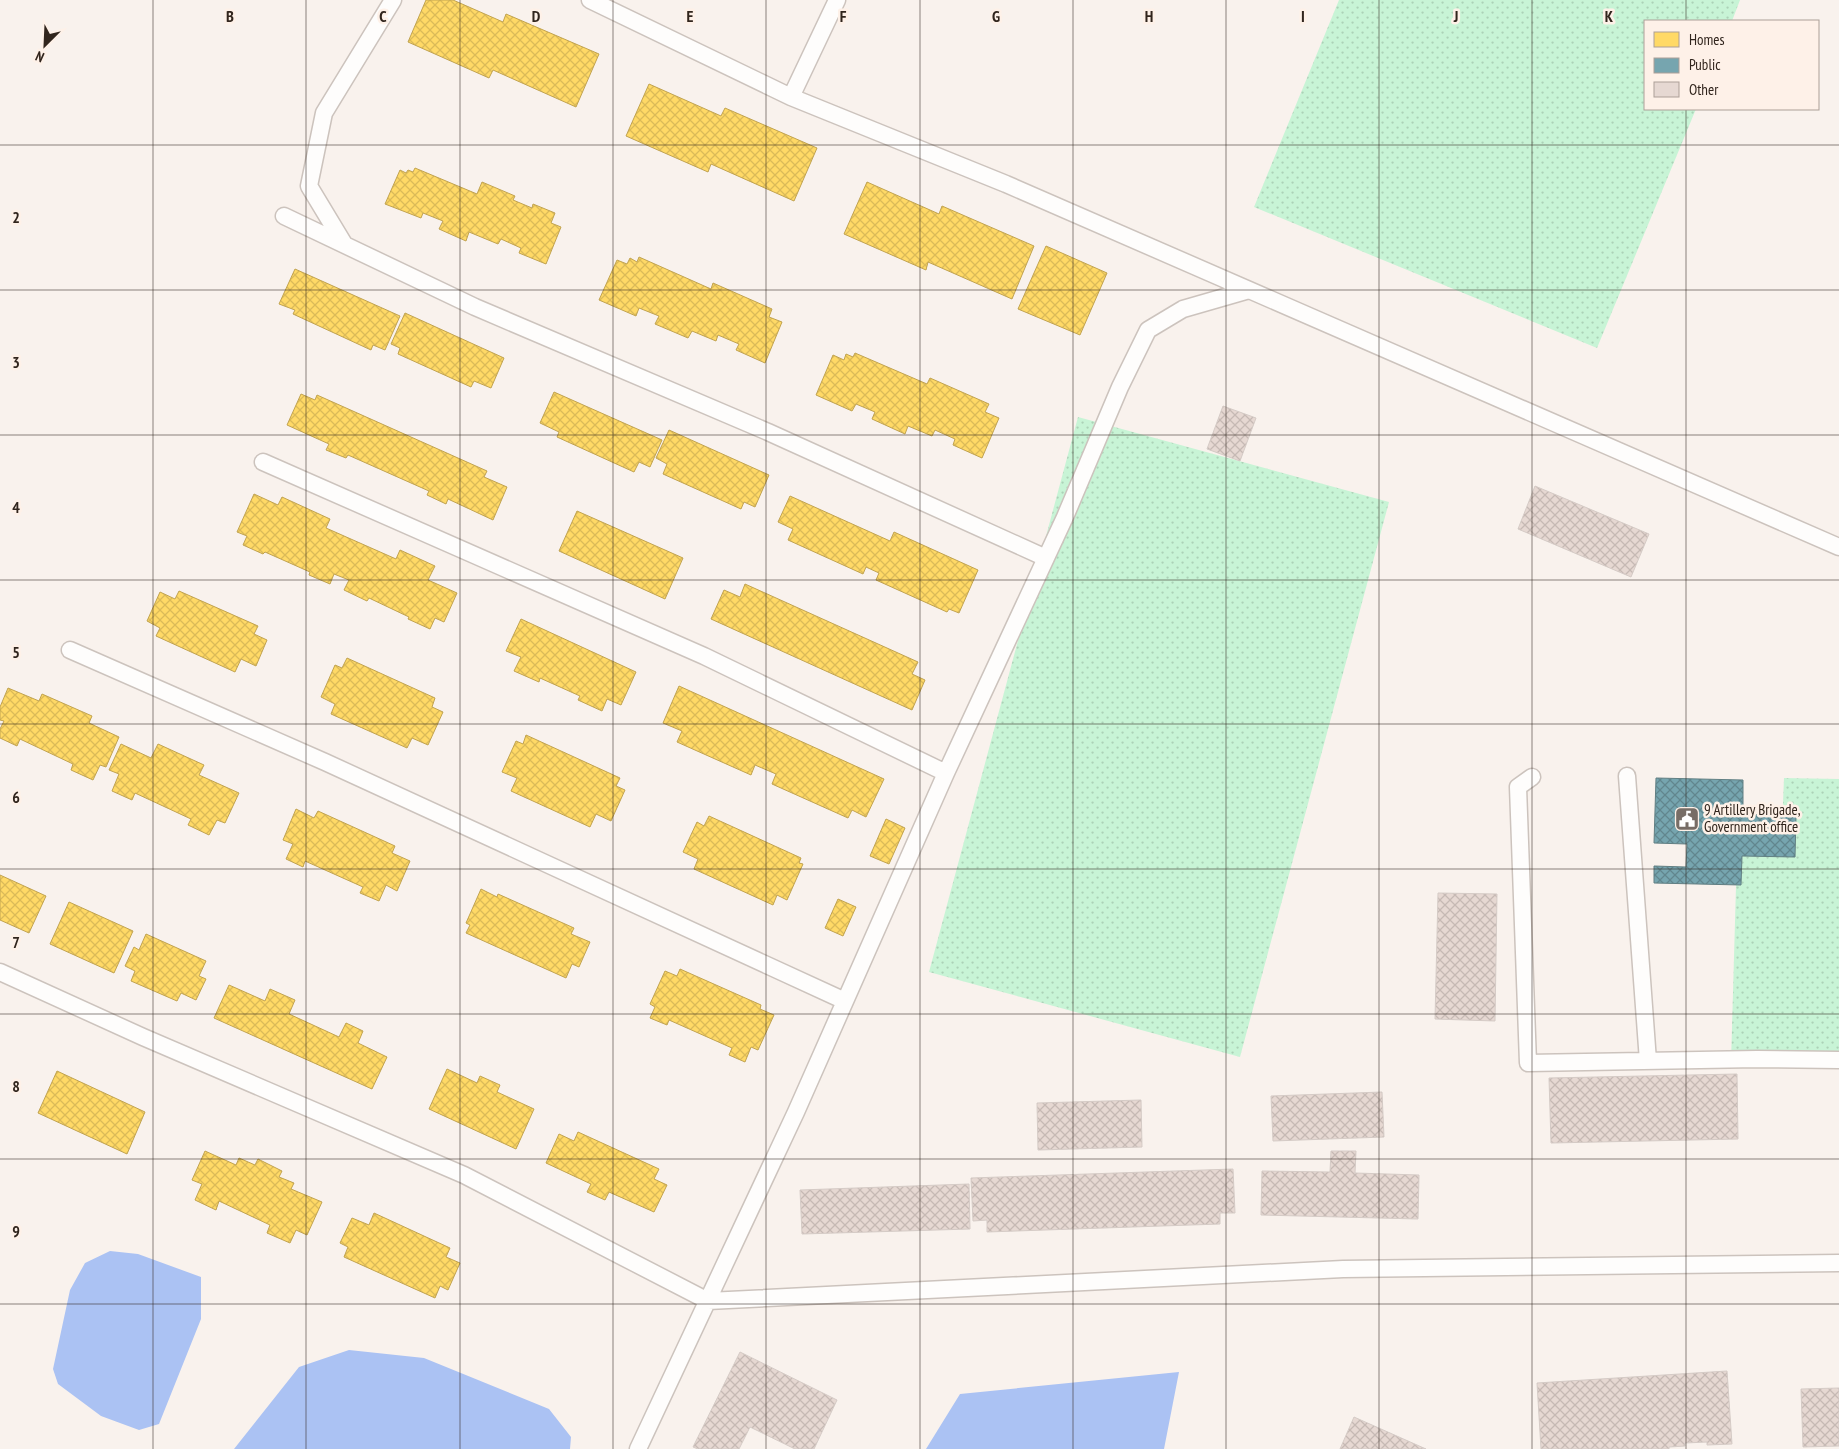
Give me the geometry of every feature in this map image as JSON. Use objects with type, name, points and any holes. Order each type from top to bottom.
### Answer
[{"type":"lane","points":[[344,244],[308,186],[324,113],[393,0]]},
{"type":"lane","points":[[590,0],[791,97],[1006,184],[1839,547]]},
{"type":"lane","points":[[791,97],[837,0]]},
{"type":"lane","points":[[284,216],[475,307],[768,432],[1046,558]]},
{"type":"lane","points":[[638,1449],[796,1112],[946,772],[1046,558],[1120,387],[1148,330],[1183,309],[1249,290]]},
{"type":"lane","points":[[263,462],[704,656],[946,772]]},
{"type":"lane","points":[[70,650],[334,766],[845,1001]]},
{"type":"lane","points":[[1627,776],[1648,1061]]},
{"type":"lane","points":[[1532,777],[1518,787],[1528,1063],[1757,1059],[1839,1060]]},
{"type":"lane","points":[[0,972],[142,1037],[464,1175],[708,1301],[1343,1269],[1839,1263]]},
{"type":"green space","points":[[1339,0],[1740,0],[1732,20],[1644,20],[1644,110],[1696,110],[1597,348],[1254,207]]},
{"type":"green space","points":[[1078,417],[1389,502],[1240,1057],[929,972]]},
{"type":"green space","points":[[1784,778],[1839,779],[1839,1067],[1731,1063],[1737,851],[1781,852]]},
{"type":"water","points":[[110,1251],[138,1254],[201,1277],[201,1319],[159,1424],[139,1430],[101,1416],[58,1384],[53,1369],[70,1290],[85,1263]]},
{"type":"water","points":[[349,1350],[424,1358],[549,1409],[571,1437],[570,1449],[234,1449],[299,1367]]},
{"type":"water","points":[[1179,1372],[1164,1449],[926,1449],[960,1394]]},
{"type":"building: Homes","points":[[426,0],[453,0],[503,22],[506,14],[599,54],[576,107],[493,70],[489,78],[408,42]]},
{"type":"building: Homes","points":[[649,84],[721,116],[725,108],[817,148],[794,201],[711,164],[708,172],[626,136]]},
{"type":"building: Homes","points":[[415,168],[477,194],[482,182],[515,196],[513,200],[532,208],[533,204],[555,213],[551,223],[561,227],[546,264],[519,253],[521,248],[501,239],[498,244],[469,232],[466,241],[439,229],[443,221],[423,213],[421,218],[385,204],[400,170],[406,173],[408,170],[413,172]]},
{"type":"building: Homes","points":[[867,182],[939,214],[942,206],[1034,246],[1012,299],[928,262],[926,270],[844,234]]},
{"type":"building: Homes","points":[[1046,246],[1107,273],[1080,335],[1018,309]]},
{"type":"building: Homes","points":[[639,257],[711,289],[713,283],[772,309],[769,317],[782,322],[765,363],[736,350],[739,344],[718,335],[716,341],[692,331],[688,338],[655,324],[659,316],[639,308],[636,316],[599,300],[617,260],[627,264],[630,258],[637,262]]},
{"type":"building: Homes","points":[[295,269],[400,316],[385,350],[373,345],[371,350],[293,314],[295,310],[279,304]]},
{"type":"building: Homes","points":[[405,313],[504,358],[491,388],[474,381],[471,387],[398,354],[400,348],[391,344]]},
{"type":"building: Homes","points":[[855,353],[927,384],[930,378],[989,404],[985,412],[999,418],[982,458],[953,445],[955,439],[935,430],[932,436],[908,426],[905,434],[872,419],[875,412],[856,404],[852,411],[816,395],[833,355],[844,360],[846,354],[853,357]]},
{"type":"building: Homes","points":[[554,392],[662,440],[650,467],[639,462],[634,472],[557,437],[559,432],[540,423]]},
{"type":"building: Homes","points":[[301,394],[315,400],[317,395],[487,471],[484,477],[507,487],[493,520],[448,499],[446,504],[427,495],[429,491],[348,455],[346,458],[326,450],[329,444],[287,425]]},
{"type":"building: Homes","points":[[669,430],[769,475],[755,507],[744,502],[741,509],[663,474],[667,464],[656,458]]},
{"type":"building: Homes","points":[[254,494],[278,505],[282,497],[330,519],[326,528],[396,559],[400,550],[435,566],[428,580],[457,593],[444,622],[435,618],[430,629],[369,598],[367,601],[344,590],[349,580],[334,574],[330,584],[309,575],[310,572],[265,552],[263,554],[243,545],[247,536],[237,532]]},
{"type":"building: Homes","points":[[790,496],[890,541],[894,532],[978,570],[959,613],[949,609],[947,612],[876,580],[879,573],[866,567],[863,574],[788,540],[793,529],[778,522]]},
{"type":"building: Homes","points":[[577,511],[683,558],[665,599],[559,551]]},
{"type":"building: Homes","points":[[745,584],[918,662],[912,674],[925,680],[912,710],[711,619],[724,590],[740,597]]},
{"type":"building: Homes","points":[[179,591],[258,626],[254,634],[267,640],[256,666],[241,659],[235,672],[156,636],[160,628],[147,621],[160,592],[175,599]]},
{"type":"building: Homes","points":[[521,619],[636,672],[621,705],[607,699],[602,711],[578,700],[580,696],[540,678],[539,682],[514,671],[521,657],[506,651]]},
{"type":"building: Homes","points":[[347,658],[435,698],[432,707],[443,712],[428,745],[412,738],[407,748],[331,714],[335,704],[321,697],[335,665],[342,668]]},
{"type":"building: Homes","points":[[679,686],[884,779],[866,817],[852,810],[848,818],[772,784],[776,774],[755,765],[751,775],[677,742],[682,731],[663,723]]},
{"type":"building: Homes","points":[[8,688],[39,701],[42,694],[92,716],[89,723],[119,737],[106,767],[100,765],[93,780],[71,770],[73,764],[20,739],[17,746],[0,738],[0,729],[4,721],[0,720],[0,707]]},
{"type":"building: Homes","points":[[526,735],[620,778],[616,786],[625,790],[611,821],[596,814],[590,827],[511,791],[517,778],[502,772],[516,741],[523,744]]},
{"type":"building: Homes","points":[[121,744],[151,758],[158,744],[204,765],[199,775],[239,793],[225,823],[217,820],[209,835],[188,825],[191,819],[135,793],[132,800],[112,791],[119,774],[109,770]]},
{"type":"building: Homes","points":[[296,809],[314,818],[318,811],[395,846],[392,853],[410,861],[397,891],[386,885],[379,901],[360,893],[363,887],[305,861],[303,867],[286,859],[293,844],[283,840]]},
{"type":"building: Homes","points":[[709,816],[801,858],[799,863],[803,864],[787,900],[777,895],[773,905],[694,869],[698,859],[683,852],[697,822],[704,826]]},
{"type":"building: Homes","points":[[886,819],[905,828],[889,864],[870,856]]},
{"type":"building: Homes","points":[[0,875],[46,896],[29,933],[0,920]]},
{"type":"building: Homes","points":[[481,889],[497,897],[498,894],[574,928],[571,934],[590,942],[579,967],[572,964],[566,978],[466,933],[470,925],[466,923]]},
{"type":"building: Homes","points":[[838,899],[856,907],[843,936],[825,928]]},
{"type":"building: Homes","points":[[69,902],[133,931],[114,973],[50,944]]},
{"type":"building: Homes","points":[[146,934],[206,961],[199,976],[206,979],[196,1000],[181,993],[177,1001],[131,981],[135,971],[125,966],[134,947],[139,950]]},
{"type":"building: Homes","points":[[680,969],[761,1005],[760,1009],[774,1015],[758,1050],[751,1047],[745,1062],[729,1055],[732,1048],[669,1020],[667,1025],[650,1018],[655,1007],[650,1004],[665,971],[677,976]]},
{"type":"building: Homes","points":[[229,985],[265,1001],[270,989],[295,1000],[289,1014],[339,1037],[346,1023],[363,1031],[358,1043],[387,1057],[372,1089],[214,1018]]},
{"type":"building: Homes","points":[[447,1069],[477,1083],[480,1076],[500,1085],[497,1092],[534,1109],[516,1149],[429,1109]]},
{"type":"building: Homes","points":[[57,1071],[145,1112],[127,1154],[38,1113]]},
{"type":"building: Homes","points":[[578,1132],[659,1169],[654,1179],[667,1185],[654,1212],[609,1192],[605,1200],[587,1192],[591,1184],[546,1163],[559,1134],[574,1141]]},
{"type":"building: Homes","points":[[205,1151],[236,1165],[239,1158],[255,1165],[258,1159],[282,1171],[279,1177],[294,1183],[291,1189],[322,1202],[307,1235],[296,1230],[290,1243],[267,1233],[270,1225],[219,1201],[216,1210],[195,1200],[202,1184],[192,1180]]},
{"type":"building: Homes","points":[[374,1213],[450,1248],[446,1257],[460,1263],[448,1290],[440,1286],[435,1298],[344,1257],[348,1247],[340,1243],[352,1218],[369,1225]]},
{"type":"building: Public","points":[[1656,778],[1743,780],[1743,814],[1796,816],[1795,857],[1742,856],[1741,885],[1654,883],[1654,866],[1686,867],[1687,844],[1654,843]]},
{"type":"building: Other","points":[[1223,406],[1256,418],[1240,461],[1207,449]]},
{"type":"building: Other","points":[[1535,486],[1649,534],[1631,577],[1518,529]]},
{"type":"building: Other","points":[[1438,893],[1497,894],[1495,1021],[1435,1019]]},
{"type":"building: Other","points":[[1737,1074],[1738,1139],[1551,1143],[1549,1078]]},
{"type":"building: Other","points":[[1382,1092],[1384,1137],[1273,1141],[1271,1096]]},
{"type":"building: Other","points":[[1141,1100],[1142,1147],[1038,1150],[1037,1103]]},
{"type":"building: Other","points":[[1331,1151],[1356,1151],[1355,1173],[1419,1175],[1418,1219],[1261,1215],[1262,1171],[1330,1172]]},
{"type":"building: Other","points":[[1233,1169],[1235,1213],[1220,1213],[1220,1224],[987,1232],[987,1220],[973,1221],[971,1178]]},
{"type":"building: Other","points":[[969,1184],[970,1229],[802,1234],[800,1190]]},
{"type":"building: Other","points":[[740,1352],[837,1400],[814,1449],[795,1449],[750,1427],[739,1449],[698,1449],[693,1447]]},
{"type":"building: Other","points":[[1727,1371],[1732,1444],[1707,1445],[1707,1442],[1685,1443],[1685,1446],[1669,1447],[1669,1449],[1541,1449],[1537,1383]]},
{"type":"building: Other","points":[[1839,1388],[1839,1446],[1803,1447],[1801,1389]]},
{"type":"building: Other","points":[[1354,1417],[1426,1449],[1340,1449]]},
{"type":"place","name":"9 Artillery Brigade, Government office","points":[[1687,819]]}]
